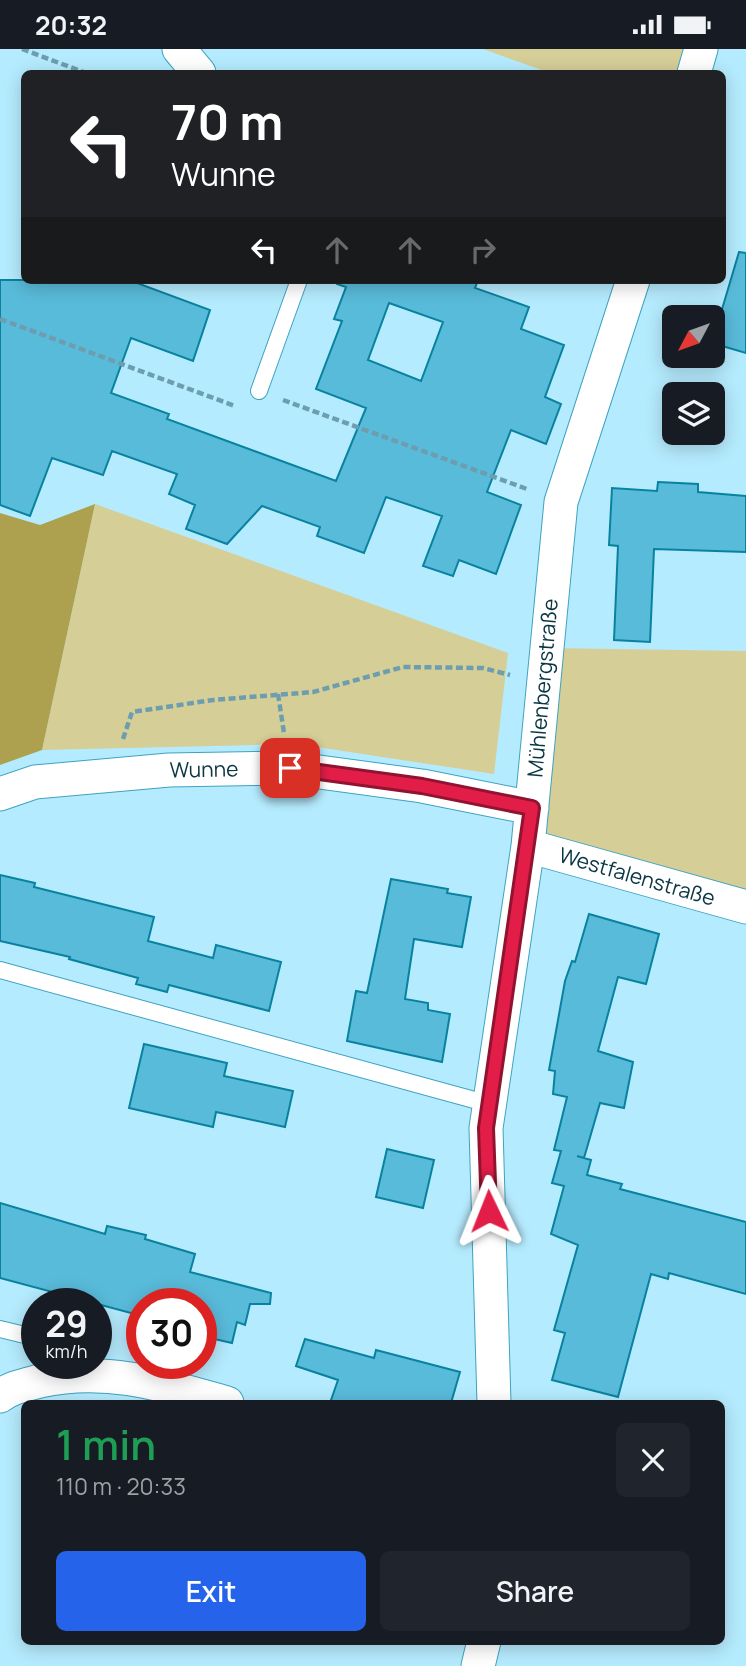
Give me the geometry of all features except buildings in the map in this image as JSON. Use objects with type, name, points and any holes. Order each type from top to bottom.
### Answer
[{"type":"street","points":[[179,49],[196,70]]},
{"type":"street","points":[[695,70],[701,49]]},
{"type":"street","name":"Mühlenbergstraße","points":[[494,1400],[486,1128],[528,846],[561,502],[632,284]]},
{"type":"street","name":"Wunne","points":[[0,794],[35,782],[169,770],[290,768],[422,786],[532,808]]},
{"type":"street","name":"Westfalenstraße","points":[[528,846],[746,907]]},
{"type":"street","points":[[112,1373],[216,1400]]},
{"type":"street","points":[[0,1396],[11,1388],[48,1379]]},
{"type":"street","points":[[478,1666],[483,1645]]},
{"type":"lane","points":[[259,391],[298,284]]},
{"type":"lane","points":[[0,970],[489,1104]]},
{"type":"lane","points":[[0,1329],[21,1334]]},
{"type":"path","points":[[22,49],[78,70]]},
{"type":"path","points":[[0,319],[251,412],[259,391],[561,502]]},
{"type":"path","points":[[109,776],[132,712],[212,700],[313,692],[403,667],[483,668],[544,684]]},
{"type":"shaded area","points":[[483,49],[701,49],[695,70],[542,70]]},
{"type":"shaded area","points":[[95,504],[508,653],[494,774],[297,744],[42,750]]},
{"type":"shaded area","points":[[95,504],[42,750],[0,765],[0,513],[40,525]]},
{"type":"shaded area","points":[[547,648],[746,651],[746,907],[528,846]]},
{"type":"route","points":[[290,768],[422,786],[532,808],[486,1128],[489,1211]]}]
